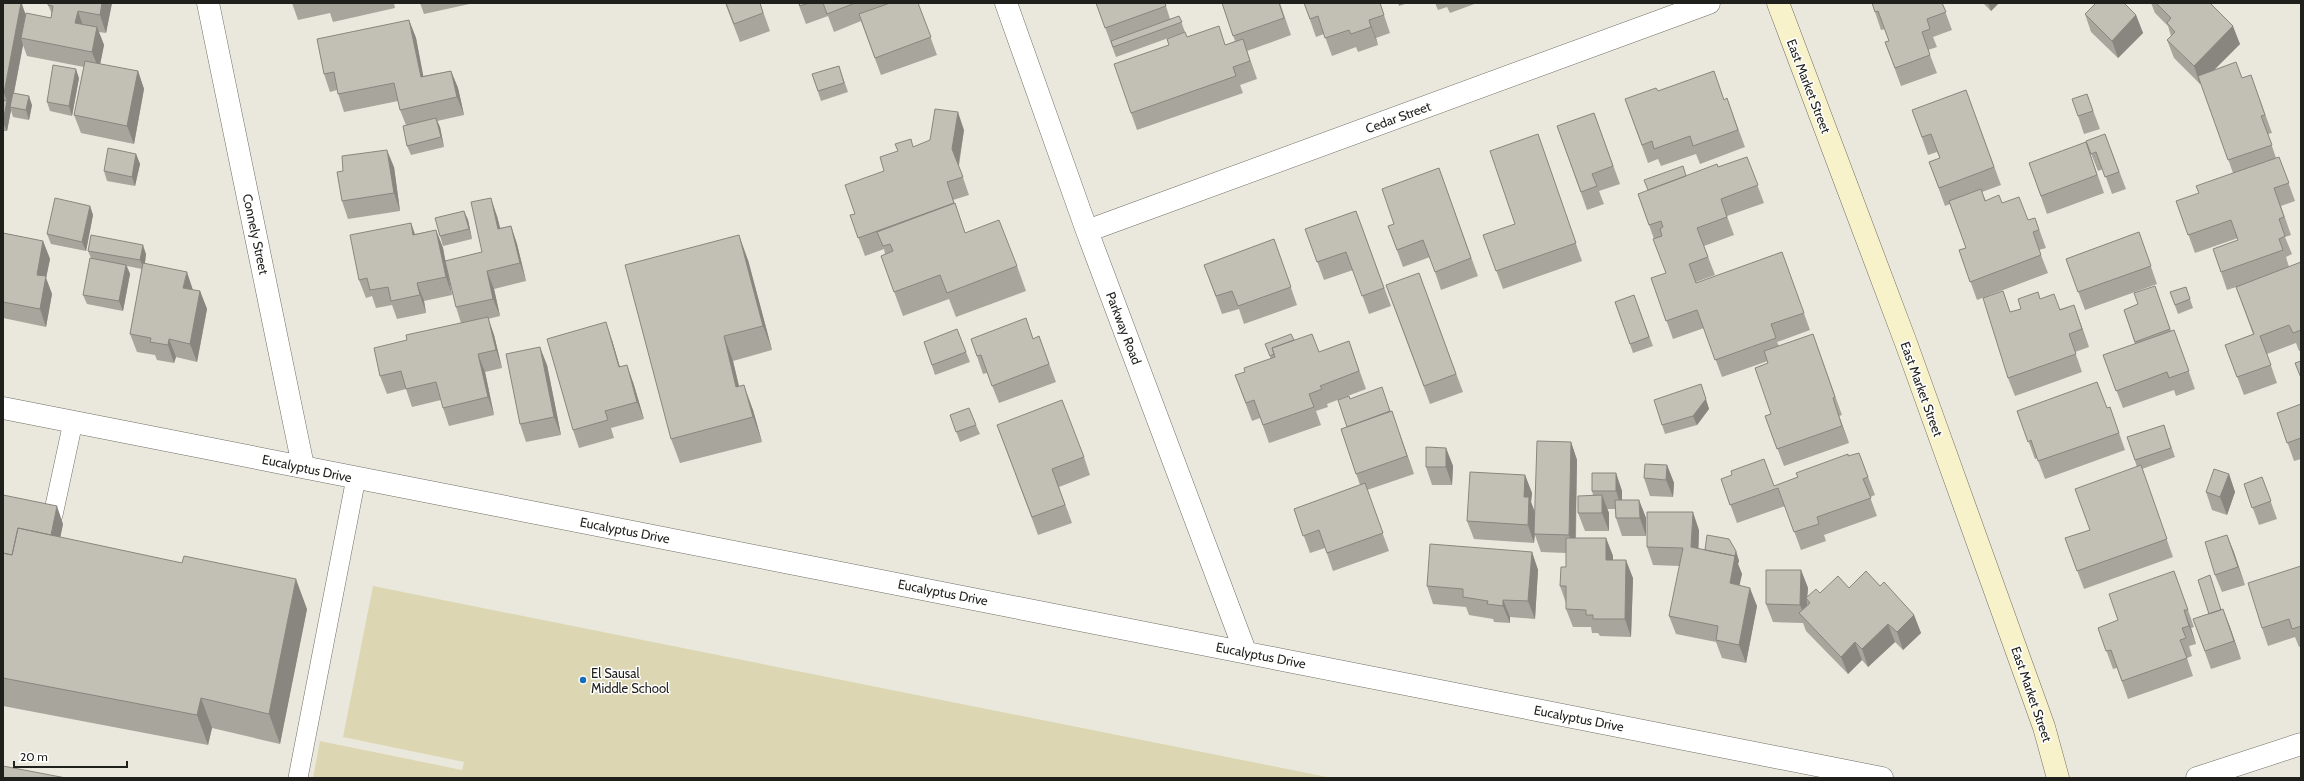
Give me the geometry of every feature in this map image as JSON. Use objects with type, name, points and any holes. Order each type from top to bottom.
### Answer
[{"type":"main road","name":"East Market Street","points":[[1778,3],[1906,343],[2040,715],[2058,778]]},
{"type":"street","name":"Connely Street","points":[[208,3],[303,466]]},
{"type":"street","name":"Parkway Road","points":[[1006,3],[1087,231],[1245,651]]},
{"type":"street","name":"Cedar Street","points":[[1087,231],[1709,3]]},
{"type":"street","name":"Eucalyptus Drive","points":[[3,408],[1245,651],[1882,778]]},
{"type":"street","points":[[2197,778],[2301,744]]},
{"type":"lane","points":[[53,515],[73,422]]},
{"type":"lane","points":[[298,778],[356,478]]},
{"type":"shaded area","points":[[373,586],[1332,778],[313,778],[320,741],[462,770],[464,762],[343,737]]},
{"type":"building","points":[[3,3],[21,3],[4,93],[3,92]]},
{"type":"building","points":[[48,3],[102,3],[100,15],[78,11],[75,23],[97,27],[92,52],[21,38],[26,13],[51,18],[53,6],[48,5]]},
{"type":"building","points":[[726,3],[760,3],[763,13],[734,24]]},
{"type":"building","points":[[799,3],[809,3],[800,6]]},
{"type":"building","points":[[823,3],[855,3],[827,14]]},
{"type":"building","points":[[890,3],[918,3],[931,37],[875,58],[859,14]]},
{"type":"building","points":[[1096,3],[1165,3],[1166,6],[1105,28]]},
{"type":"building","points":[[1222,3],[1279,3],[1284,18],[1233,36]]},
{"type":"building","points":[[1304,3],[1380,3],[1384,15],[1369,20],[1371,27],[1351,34],[1349,30],[1325,38],[1318,16],[1310,19]]},
{"type":"building","points":[[1872,3],[1942,3],[1946,12],[1927,19],[1930,29],[1922,32],[1930,55],[1895,68],[1885,42],[1889,41],[1878,11],[1875,12]]},
{"type":"building","points":[[2096,3],[2124,3],[2136,15],[2112,41],[2085,14]]},
{"type":"building","points":[[2156,3],[2210,3],[2233,26],[2194,66],[2167,40],[2175,32],[2167,23],[2171,18]]},
{"type":"building","points":[[1179,16],[1182,22],[1113,47],[1111,41]]},
{"type":"building","points":[[409,20],[421,77],[451,71],[457,97],[400,110],[394,83],[338,94],[334,72],[324,74],[317,39]]},
{"type":"building","points":[[1219,26],[1225,45],[1243,39],[1250,61],[1233,67],[1236,76],[1131,113],[1114,64],[1169,45],[1167,39],[1185,32],[1187,37]]},
{"type":"building","points":[[85,61],[138,71],[127,126],[74,115]]},
{"type":"building","points":[[2236,62],[2242,78],[2251,75],[2265,115],[2261,116],[2272,145],[2228,160],[2198,76]]},
{"type":"building","points":[[53,65],[76,69],[69,106],[47,102]]},
{"type":"building","points":[[839,66],[844,83],[818,91],[812,74]]},
{"type":"building","points":[[1714,71],[1724,100],[1727,98],[1738,130],[1693,146],[1690,136],[1654,149],[1652,141],[1642,145],[1625,99],[1656,88],[1658,91]]},
{"type":"building","points":[[1966,90],[1994,167],[1939,188],[1929,162],[1940,158],[1931,134],[1922,137],[1912,110]]},
{"type":"building","points":[[13,93],[29,96],[26,110],[10,107]]},
{"type":"building","points":[[2087,94],[2093,111],[2078,116],[2072,99]]},
{"type":"building","points":[[3,100],[7,101],[3,122]]},
{"type":"building","points":[[935,109],[958,112],[952,149],[963,177],[947,182],[954,203],[858,238],[850,215],[855,214],[845,185],[884,171],[880,157],[898,151],[895,144],[911,139],[913,147],[930,140]]},
{"type":"building","points":[[1594,113],[1613,166],[1592,174],[1597,186],[1581,192],[1557,126]]},
{"type":"building","points":[[436,118],[441,137],[407,146],[403,126]]},
{"type":"building","points":[[1538,134],[1576,243],[1496,271],[1483,235],[1515,224],[1490,151]]},
{"type":"building","points":[[2105,134],[2119,172],[2105,177],[2096,152],[2091,154],[2086,141]]},
{"type":"building","points":[[2086,142],[2097,175],[2041,196],[2029,163]]},
{"type":"building","points":[[108,148],[136,154],[132,177],[104,171]]},
{"type":"building","points":[[387,150],[394,193],[342,201],[337,172],[343,171],[342,156]]},
{"type":"building","points":[[1747,157],[1758,185],[1721,199],[1727,217],[1697,228],[1708,257],[1689,264],[1696,283],[1782,252],[1804,313],[1771,324],[1776,338],[1715,360],[1697,310],[1666,321],[1651,278],[1666,273],[1653,239],[1662,236],[1660,229],[1663,227],[1661,221],[1649,225],[1638,194],[1717,164],[1718,167]]},
{"type":"building","points":[[2279,157],[2289,183],[2274,188],[2284,217],[2279,219],[2285,236],[2279,239],[2283,250],[2221,272],[2213,249],[2238,240],[2231,220],[2188,235],[2176,201],[2199,193],[2196,186]]},
{"type":"building","points":[[1683,166],[1686,176],[1648,190],[1644,180]]},
{"type":"building","points":[[1439,168],[1471,258],[1435,272],[1423,240],[1397,250],[1388,226],[1394,224],[1382,189]]},
{"type":"building","points":[[1981,189],[1985,201],[1999,195],[2002,203],[2019,197],[2028,220],[2035,218],[2039,230],[2033,232],[2041,255],[1970,282],[1959,250],[1966,248],[1949,201]]},
{"type":"building","points":[[55,198],[90,206],[82,242],[47,234]]},
{"type":"building","points":[[491,198],[498,229],[511,226],[520,263],[487,271],[493,299],[456,307],[445,261],[482,252],[471,202]]},
{"type":"building","points":[[955,203],[965,233],[999,220],[1017,266],[947,293],[940,275],[894,292],[881,256],[893,251],[890,244],[883,246],[877,232]]},
{"type":"building","points":[[464,211],[469,229],[440,236],[435,218]]},
{"type":"building","points":[[1356,211],[1384,288],[1362,296],[1346,252],[1317,262],[1305,229]]},
{"type":"building","points":[[411,223],[413,235],[436,230],[446,277],[417,283],[420,295],[391,301],[388,287],[370,290],[367,278],[359,280],[350,235]]},
{"type":"building","points":[[2139,232],[2151,266],[2078,292],[2066,259]]},
{"type":"building","points":[[3,233],[43,241],[37,275],[46,276],[40,309],[3,302]]},
{"type":"building","points":[[91,235],[143,245],[140,260],[88,251]]},
{"type":"building","points":[[739,235],[763,326],[724,336],[736,387],[744,385],[753,417],[671,439],[625,265]]},
{"type":"building","points":[[1274,239],[1291,287],[1238,306],[1232,291],[1216,296],[1204,265]]},
{"type":"building","points":[[90,258],[126,265],[119,301],[83,295]]},
{"type":"building","points":[[2301,262],[2301,330],[2293,333],[2289,325],[2260,336],[2271,365],[2237,377],[2225,345],[2254,334],[2236,287]]},
{"type":"building","points":[[143,263],[187,272],[183,288],[200,291],[190,344],[169,339],[168,345],[150,342],[151,338],[130,334]]},
{"type":"building","points":[[1419,273],[1456,374],[1424,386],[1386,285]]},
{"type":"building","points":[[2155,286],[2170,329],[2135,342],[2124,310],[2138,304],[2134,293]]},
{"type":"building","points":[[2186,287],[2190,299],[2175,305],[2170,292]]},
{"type":"building","points":[[2003,291],[2010,312],[2021,309],[2018,299],[2038,292],[2040,299],[2054,294],[2060,310],[2074,305],[2082,329],[2069,334],[2076,354],[2008,378],[1983,298]]},
{"type":"building","points":[[1634,295],[1649,337],[1630,344],[1615,302]]},
{"type":"building","points":[[488,317],[496,350],[478,354],[488,397],[443,408],[436,382],[406,389],[401,371],[380,376],[374,348],[407,340],[406,335]]},
{"type":"building","points":[[1026,318],[1033,339],[1039,336],[1049,364],[992,386],[981,355],[977,356],[971,339]]},
{"type":"building","points":[[606,322],[619,367],[627,365],[637,402],[605,411],[608,420],[573,430],[547,339]]},
{"type":"building","points":[[957,329],[966,352],[932,365],[924,342]]},
{"type":"building","points":[[2174,330],[2189,371],[2169,378],[2167,372],[2116,391],[2103,355]]},
{"type":"building","points":[[1291,334],[1294,340],[1272,348],[1274,354],[1270,356],[1265,344]]},
{"type":"building","points":[[1312,334],[1319,352],[1349,341],[1359,371],[1320,386],[1322,389],[1309,394],[1314,407],[1263,425],[1254,400],[1246,403],[1235,375],[1245,372],[1244,368],[1275,357],[1272,348]]},
{"type":"building","points":[[1813,334],[1835,397],[1833,398],[1842,426],[1777,449],[1765,416],[1771,414],[1755,368],[1768,363],[1764,351]]},
{"type":"building","points":[[540,347],[554,417],[520,424],[506,354]]},
{"type":"building","points":[[2301,361],[2301,378],[2295,363]]},
{"type":"building","points":[[2097,382],[2107,408],[2110,407],[2119,433],[2038,461],[2031,440],[2028,442],[2017,411]]},
{"type":"building","points":[[1701,384],[1706,399],[1693,416],[1662,425],[1654,400]]},
{"type":"building","points":[[1382,387],[1390,411],[1347,427],[1338,400],[1349,396],[1350,399]]},
{"type":"building","points":[[1062,400],[1084,457],[1052,469],[1065,505],[1032,517],[997,425]]},
{"type":"building","points":[[2301,404],[2301,438],[2287,443],[2277,413]]},
{"type":"building","points":[[969,408],[976,425],[956,432],[950,415]]},
{"type":"building","points":[[1392,411],[1407,456],[1356,474],[1341,429]]},
{"type":"building","points":[[2164,425],[2171,448],[2135,460],[2127,437]]},
{"type":"building","points":[[1537,441],[1571,442],[1569,535],[1534,534]]},
{"type":"building","points":[[1426,447],[1446,448],[1446,467],[1426,467]]},
{"type":"building","points":[[1859,453],[1868,477],[1863,479],[1871,498],[1817,517],[1819,524],[1794,532],[1778,488],[1730,505],[1721,479],[1732,475],[1731,471],[1764,459],[1774,486],[1798,477],[1796,473],[1848,454],[1848,456]]},
{"type":"building","points":[[1645,464],[1667,465],[1666,480],[1644,478]]},
{"type":"building","points":[[2141,465],[2167,539],[2077,571],[2065,538],[2090,530],[2075,489]]},
{"type":"building","points":[[2214,469],[2229,474],[2220,497],[2206,492]]},
{"type":"building","points":[[1470,472],[1525,475],[1524,497],[1529,497],[1528,525],[1467,521]]},
{"type":"building","points":[[1592,473],[1616,473],[1616,491],[1592,491]]},
{"type":"building","points":[[2262,477],[2271,501],[2252,508],[2244,484]]},
{"type":"building","points":[[1365,483],[1383,533],[1327,553],[1319,530],[1303,536],[1294,509]]},
{"type":"building","points":[[3,495],[57,506],[51,535],[18,528],[12,555],[3,553]]},
{"type":"building","points":[[1602,495],[1602,513],[1578,513],[1578,496]]},
{"type":"building","points":[[1615,500],[1639,500],[1640,518],[1616,518]]},
{"type":"building","points":[[1647,512],[1693,512],[1691,547],[1735,556],[1730,583],[1750,588],[1739,645],[1716,640],[1718,626],[1669,616],[1683,548],[1647,547]]},
{"type":"building","points":[[18,528],[182,563],[184,556],[296,579],[269,714],[201,698],[197,715],[3,678],[3,553],[12,555]]},
{"type":"building","points":[[1707,535],[1729,539],[1736,551],[1735,556],[1705,550]]},
{"type":"building","points":[[2227,535],[2238,567],[2215,575],[2205,542]]},
{"type":"building","points":[[1566,538],[1606,538],[1606,560],[1626,560],[1625,619],[1593,619],[1593,615],[1586,615],[1586,610],[1566,609],[1566,586],[1560,586],[1561,567],[1566,567]]},
{"type":"building","points":[[1430,544],[1532,552],[1528,601],[1503,600],[1503,606],[1487,604],[1488,601],[1463,597],[1463,589],[1427,586]]},
{"type":"building","points":[[2301,566],[2301,626],[2292,629],[2289,619],[2262,628],[2248,583]]},
{"type":"building","points":[[1766,570],[1801,570],[1800,605],[1766,604]]},
{"type":"building","points":[[1866,571],[1880,586],[1884,582],[1914,615],[1897,632],[1888,624],[1862,649],[1855,642],[1841,657],[1799,613],[1810,603],[1806,598],[1816,589],[1820,593],[1838,576],[1849,588]]},
{"type":"building","points":[[2174,571],[2188,610],[2184,610],[2189,626],[2182,628],[2186,638],[2180,640],[2187,658],[2122,681],[2111,650],[2106,651],[2098,628],[2118,620],[2109,594]]},
{"type":"building","points":[[2210,575],[2221,610],[2209,614],[2198,580]]},
{"type":"building","points":[[2223,609],[2234,641],[2205,651],[2193,619]]},
{"type":"building","points":[[3,766],[66,778],[3,778]]},
{"type":"place","name":"El Sausal Middle School","points":[[583,680]]}]
